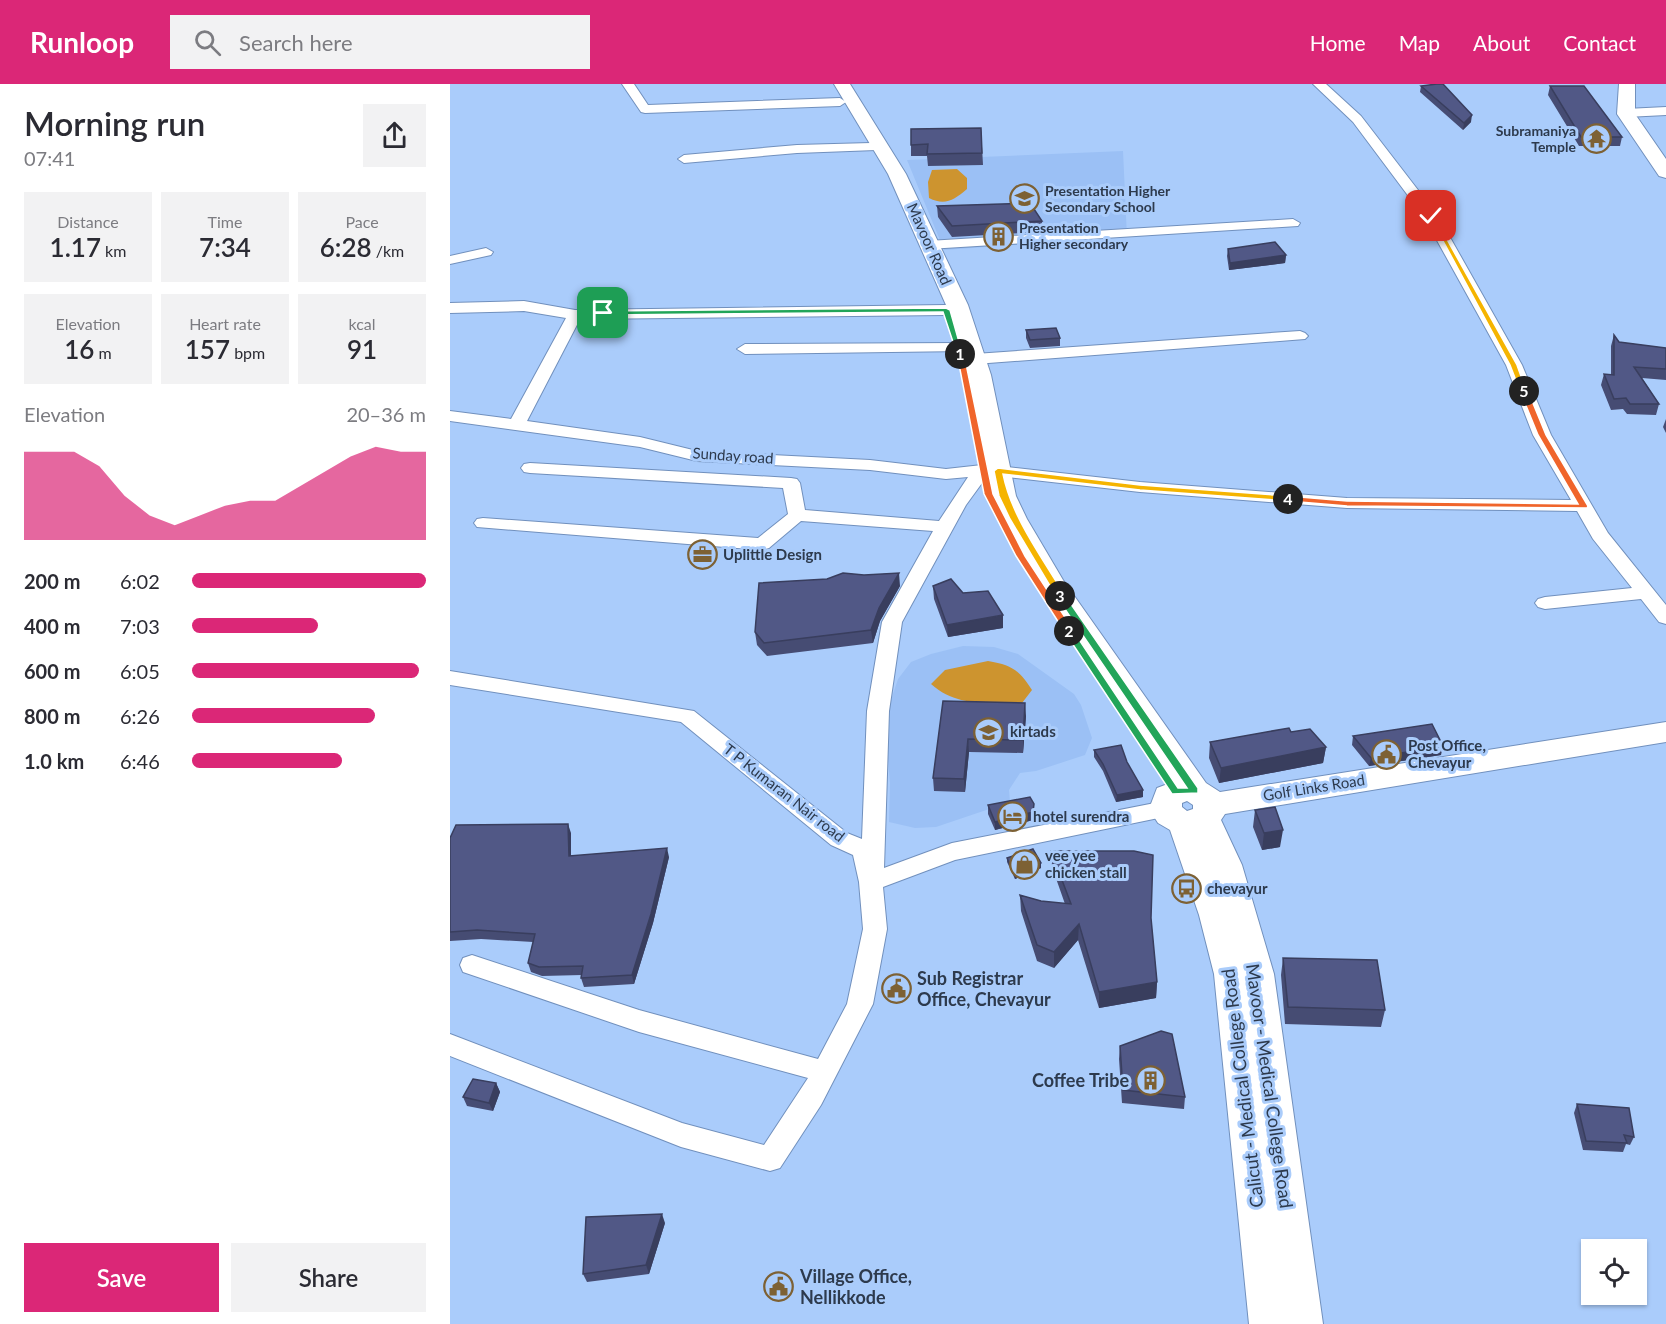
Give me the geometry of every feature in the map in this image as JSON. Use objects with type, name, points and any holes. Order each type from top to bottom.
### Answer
[{"type":"main road","points":[[1627,84],[1626,113],[1666,172]]},
{"type":"main road","name":"Mavoor Road","points":[[837,90],[887,173],[967,354]]},
{"type":"main road","name":"Mavoor Road","points":[[837,90],[897,174],[957,305],[990,470],[1050,581],[1189,806]]},
{"type":"main road","name":"Golf Links Road","points":[[1189,806],[1666,732]]},
{"type":"main road","name":"Calicut - Medical College Road","points":[[1189,806],[1232,974],[1271,1324]]},
{"type":"main road","name":"Mavoor - Medical College Road","points":[[1189,806],[1225,865],[1256,974],[1301,1324]]},
{"type":"street","points":[[628,84],[645,109],[837,90]]},
{"type":"street","points":[[1319,84],[1357,119],[1431,216],[1514,365],[1542,435],[1600,535],[1666,618]]},
{"type":"street","points":[[1626,113],[1666,111]]},
{"type":"street","points":[[684,159],[797,149],[871,147]]},
{"type":"street","points":[[928,245],[1293,222]]},
{"type":"street","points":[[450,260],[486,252]]},
{"type":"street","points":[[450,308],[524,306],[575,315],[946,310]]},
{"type":"street","points":[[516,426],[575,315]]},
{"type":"street","points":[[744,349],[967,354],[1300,336]]},
{"type":"street","name":"Sunday road","points":[[450,416],[640,442],[697,456],[870,465],[946,474],[990,470],[1140,487],[1347,503],[1584,506]]},
{"type":"street","points":[[530,468],[791,483],[797,515]]},
{"type":"street","points":[[450,1045],[555,1085],[583,1099],[682,1135],[770,1160],[812,1097],[860,1004],[875,929],[871,882],[878,711],[892,622],[957,506],[990,470]]},
{"type":"street","points":[[483,523],[762,544],[797,515],[946,527]]},
{"type":"street","points":[[1545,603],[1646,593]]},
{"type":"street","name":"T P Kumaran Nair road","points":[[450,678],[687,716],[839,839],[864,850],[871,882]]},
{"type":"street","points":[[871,882],[952,852],[1189,806]]},
{"type":"street","points":[[472,965],[639,1022],[825,1072]]},
{"type":"shaded area","name":"Presentation Higher Secondary School","points":[[1123,151],[1127,237],[944,250],[907,160]]},
{"type":"shaded area","points":[[957,169],[967,178],[967,189],[945,202],[929,198],[928,182],[932,170]]},
{"type":"shaded area","name":"kirtads","points":[[963,646],[994,647],[1018,654],[1074,694],[1081,705],[1092,738],[1085,755],[1036,771],[1020,773],[1009,790],[1010,802],[936,827],[915,828],[889,822],[888,709],[898,679],[911,662]]},
{"type":"shaded area","points":[[988,661],[1003,664],[1023,678],[1032,690],[1022,703],[985,703],[963,700],[941,692],[931,684],[945,670]]},
{"type":"building","points":[[1443,84],[1472,115],[1464,123],[1421,86]]},
{"type":"building","points":[[1550,86],[1584,86],[1622,137],[1581,137]]},
{"type":"building","points":[[981,128],[982,153],[927,154],[928,144],[911,145],[911,129]]},
{"type":"building","points":[[1030,203],[1042,221],[952,226],[937,206]]},
{"type":"building","points":[[1275,242],[1286,255],[1230,263],[1228,249]]},
{"type":"building","points":[[1056,328],[1060,338],[1030,340],[1026,330]]},
{"type":"building","points":[[1614,335],[1619,342],[1666,348],[1666,369],[1634,367],[1659,404],[1630,404],[1626,398],[1614,399],[1604,374],[1614,375]]},
{"type":"building","points":[[843,573],[864,575],[899,573],[879,608],[871,630],[764,643],[755,632],[759,583],[827,579]]},
{"type":"building","points":[[951,579],[963,593],[988,591],[1003,615],[947,625],[933,586]]},
{"type":"building","points":[[943,701],[1025,703],[1023,740],[968,739],[964,779],[933,778]]},
{"type":"building","points":[[1432,724],[1443,746],[1371,758],[1353,736]]},
{"type":"building","points":[[1289,728],[1291,732],[1310,729],[1326,747],[1221,768],[1210,742]]},
{"type":"building","points":[[1121,745],[1127,762],[1143,790],[1117,795],[1094,750]]},
{"type":"building","points":[[1030,797],[1034,804],[1033,812],[995,822],[988,805]]},
{"type":"building","points":[[1275,807],[1283,830],[1264,833],[1255,810]]},
{"type":"building","points":[[568,824],[569,856],[667,848],[651,914],[632,975],[581,978],[583,966],[539,967],[528,963],[535,934],[477,930],[450,932],[450,838],[456,825]]},
{"type":"building","name":"vee yee chicken stall","points":[[1033,849],[1041,863],[1014,874],[1007,858]]},
{"type":"building","points":[[1051,851],[1134,851],[1153,855],[1151,918],[1157,982],[1099,992],[1079,924],[1054,952],[1037,945],[1020,895],[1041,901],[1071,904]]},
{"type":"building","points":[[1283,958],[1377,960],[1385,1010],[1288,1007]]},
{"type":"building","name":"Coffee Tribe","points":[[1161,1031],[1172,1034],[1185,1097],[1123,1090],[1120,1046]]},
{"type":"building","points":[[473,1079],[496,1083],[489,1103],[463,1097]]},
{"type":"building","points":[[1577,1104],[1629,1108],[1634,1137],[1624,1135],[1627,1143],[1586,1141]]},
{"type":"building","points":[[662,1214],[646,1265],[583,1274],[586,1217]]},
{"type":"place","name":"Subramaniya Temple","points":[[1597,139]]},
{"type":"place","name":"Presentation Higher Secondary School","points":[[1024,199]]},
{"type":"place","name":"Presentation Higher secondary","points":[[998,236]]},
{"type":"place","name":"Uplittle Design","points":[[702,555]]},
{"type":"place","name":"kirtads","points":[[989,732]]},
{"type":"place","name":"Post Office, Chevayur","points":[[1387,755]]},
{"type":"place","name":"hotel surendra","points":[[1012,817]]},
{"type":"place","name":"vee yee chicken stall","points":[[1024,865]]},
{"type":"place","name":"chevayur","points":[[1186,889]]},
{"type":"place","name":"Sub Registrar Office, Chevayur","points":[[896,989]]},
{"type":"place","name":"Coffee Tribe","points":[[1150,1081]]},
{"type":"place","name":"Village Office, Nellikkode","points":[[779,1287]]},
{"type":"route","points":[[603,313],[946,310],[965,373],[988,494],[1000,519],[1036,582],[1176,792],[1195,791],[1050,581],[1003,496],[998,471],[1140,487],[1347,503],[1584,506],[1542,435],[1514,365],[1472,294],[1431,216]]}]
